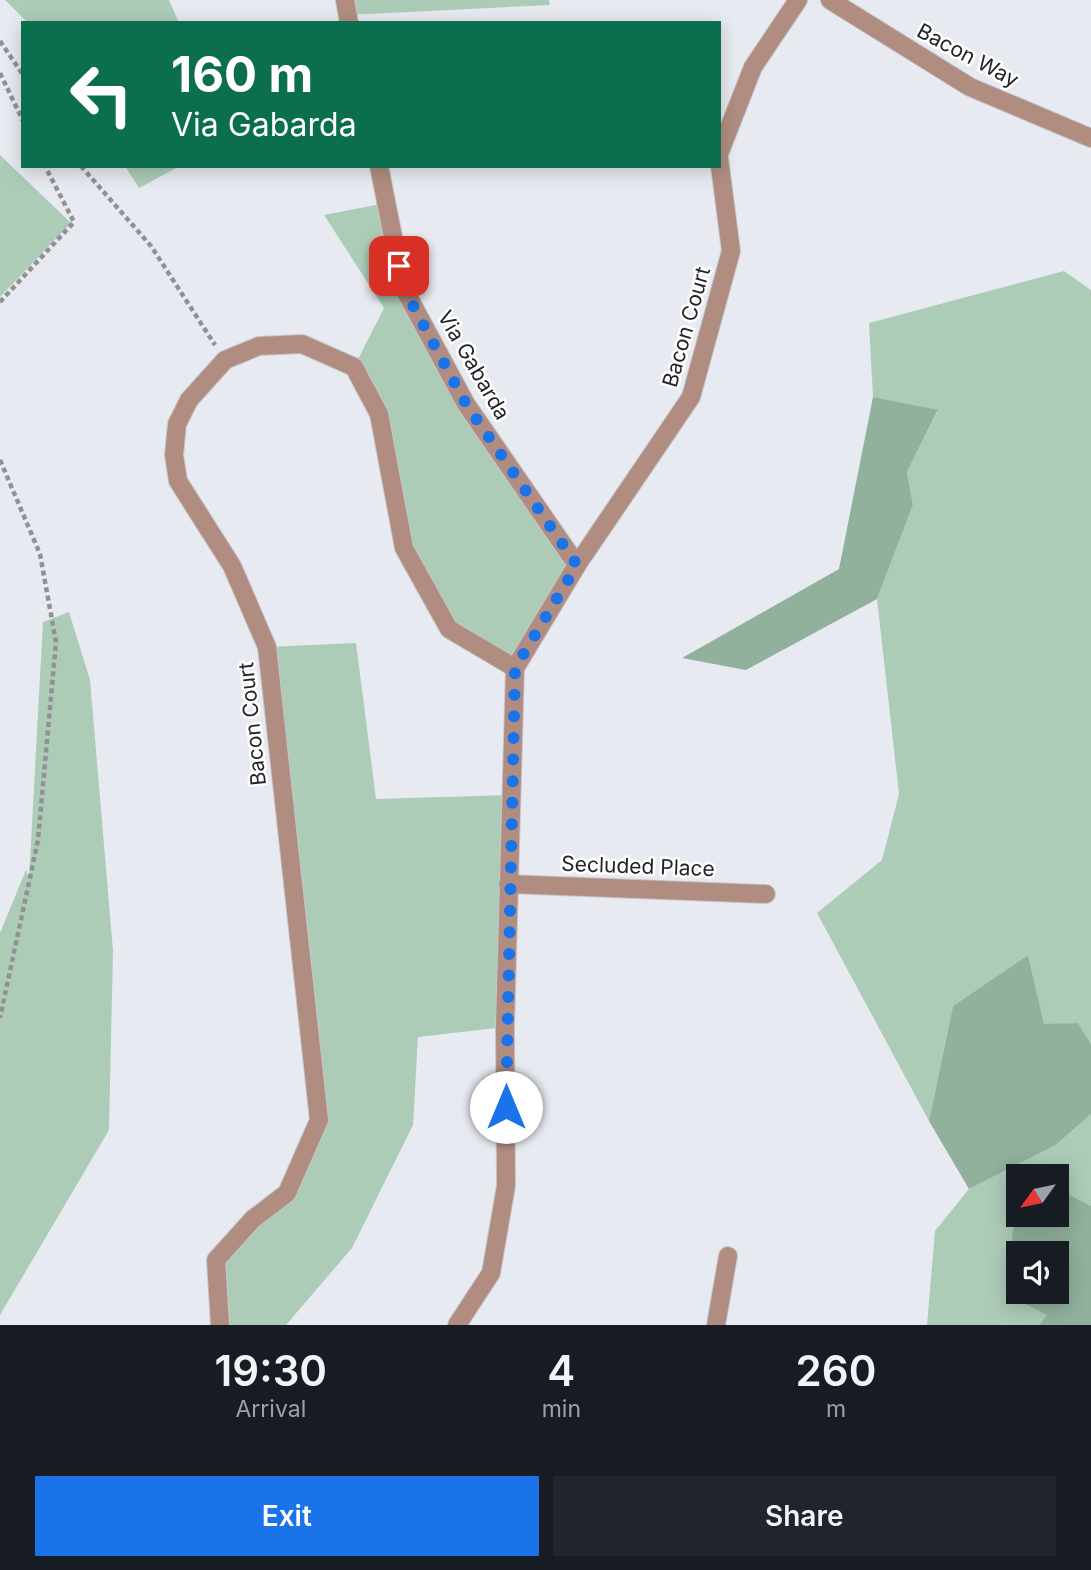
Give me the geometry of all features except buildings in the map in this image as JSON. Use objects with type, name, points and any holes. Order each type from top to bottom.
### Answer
[{"type":"street","points":[[345,0],[349,21]]},
{"type":"street","name":"Bacon Court","points":[[721,151],[753,66],[798,0]]},
{"type":"street","name":"Bacon Way","points":[[830,0],[970,87],[1091,138]]},
{"type":"street","name":"Via Gabarda","points":[[379,168],[403,287],[466,404],[577,565]]},
{"type":"street","name":"Bacon Court","points":[[457,1325],[491,1273],[506,1186],[508,884],[515,668],[577,565],[691,397],[731,251],[721,168]]},
{"type":"street","name":"Bacon Court","points":[[220,1325],[216,1260],[253,1219],[288,1193],[319,1120],[267,647],[232,566],[178,481],[174,455],[177,424],[189,400],[225,360],[259,346],[302,344],[354,367],[379,414],[404,548],[449,629],[515,668]]},
{"type":"street","name":"Secluded Place","points":[[508,884],[766,894]]},
{"type":"street","points":[[716,1325],[728,1256]]},
{"type":"path","points":[[0,41],[21,72]]},
{"type":"path","points":[[0,73],[21,117]]},
{"type":"path","points":[[0,302],[74,222],[46,168]]},
{"type":"path","points":[[83,168],[150,246],[225,360]]},
{"type":"path","points":[[0,460],[40,554],[56,642],[38,840],[0,1016]]},
{"type":"green space","points":[[5,0],[169,0],[178,21],[26,21]]},
{"type":"green space","points":[[345,0],[549,0],[550,5],[348,15]]},
{"type":"green space","points":[[0,155],[71,223],[0,297]]},
{"type":"green space","points":[[126,168],[176,168],[139,188]]},
{"type":"green space","points":[[386,203],[403,287],[577,565],[515,668],[443,619],[404,548],[379,414],[354,367],[384,308],[324,215]]},
{"type":"green space","points":[[1064,271],[1091,290],[1091,1044],[1078,1023],[1044,1025],[1028,955],[953,1006],[929,1121],[817,913],[882,860],[899,794],[877,599],[913,505],[907,472],[938,411],[873,397],[869,323]]},
{"type":"green space","points":[[873,397],[938,410],[907,472],[913,505],[877,599],[746,670],[682,658],[839,569]]},
{"type":"green space","points":[[69,612],[90,680],[113,951],[109,1130],[0,1315],[0,933],[26,870],[29,879],[43,622]]},
{"type":"green space","points":[[356,643],[376,799],[511,795],[505,1027],[418,1037],[413,1125],[352,1248],[286,1325],[220,1325],[216,1260],[287,1193],[319,1120],[267,647]]},
{"type":"green space","points":[[1028,955],[1044,1024],[1078,1023],[1091,1044],[1091,1114],[1056,1145],[1018,1164],[1006,1164],[1006,1170],[969,1189],[929,1121],[953,1006]]},
{"type":"green space","points":[[1091,1114],[1091,1206],[1069,1194],[1069,1164],[1018,1164],[1056,1145]]},
{"type":"green space","points":[[1006,1170],[1006,1227],[1014,1227],[1012,1241],[1006,1241],[1006,1304],[1025,1304],[1048,1315],[1039,1325],[927,1325],[935,1231],[969,1189]]},
{"type":"green space","points":[[1069,1194],[1091,1206],[1091,1325],[1039,1325],[1047,1315],[1025,1304],[1069,1304],[1069,1241],[1012,1241],[1014,1227],[1069,1227]]},
{"type":"route","points":[[399,266],[403,287],[466,404],[577,565],[515,668],[505,1027],[506,1107]]}]
